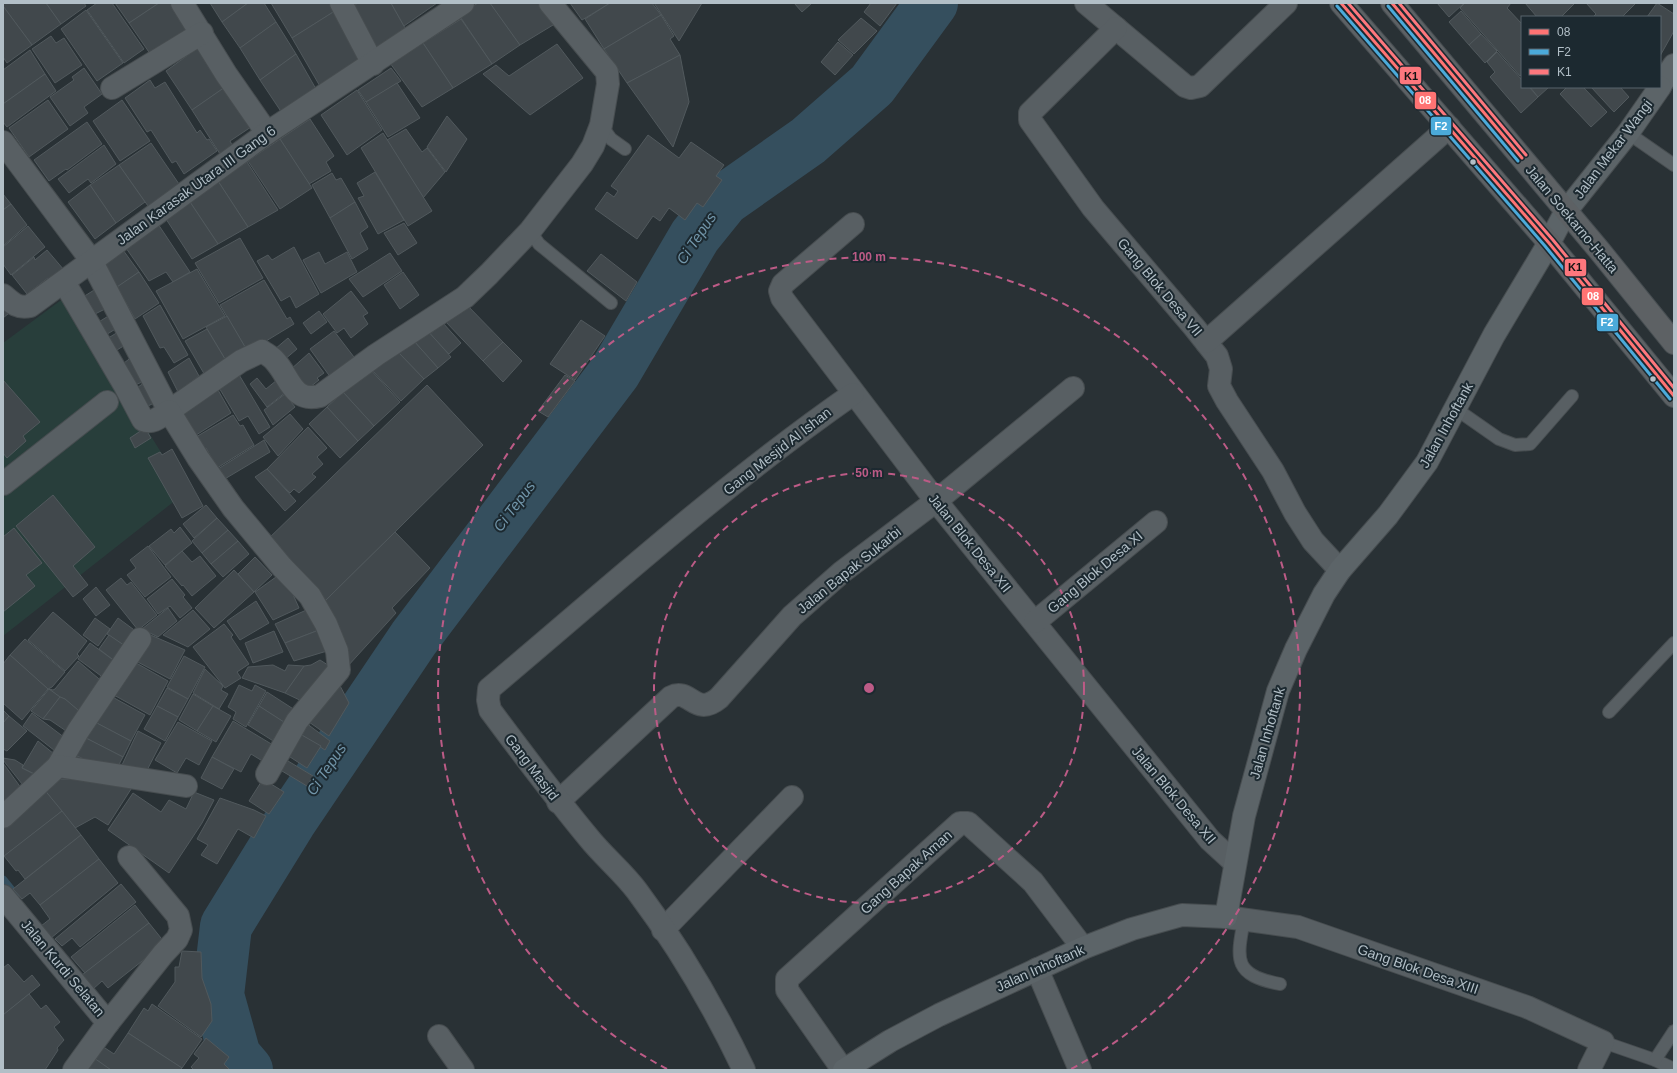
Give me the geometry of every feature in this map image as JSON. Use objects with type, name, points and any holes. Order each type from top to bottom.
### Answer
[{"type":"highway","points":[[1341,3],[1549,243],[1674,396]]},
{"type":"highway","name":"Jalan Soekarno-Hatta","points":[[1392,3],[1672,337]]},
{"type":"main road","name":"Jalan Mekar Wangi","points":[[1661,85],[1674,65]]},
{"type":"main road","name":"Jalan Mekar Wangi","points":[[1566,211],[1628,133],[1659,88]]},
{"type":"main road","name":"Jalan Inhoftank","points":[[843,1070],[897,1037],[940,1015],[1038,968],[1083,948],[1132,929],[1182,915],[1235,918],[1235,863],[1244,816],[1278,691],[1296,649],[1324,594],[1340,570],[1388,515],[1428,462],[1494,335],[1549,243],[1566,211]]},
{"type":"street","points":[[182,3],[226,74],[267,133]]},
{"type":"street","points":[[341,3],[373,64]]},
{"type":"street","name":"Jalan Karasak Utara III Gang 6","points":[[3,295],[13,304],[22,308],[30,306],[267,133],[463,3]]},
{"type":"street","points":[[64,282],[125,386],[143,420],[149,422],[155,420],[242,361],[262,351],[275,360],[300,395],[310,398],[320,396],[376,355],[465,297],[530,231],[582,164],[593,146],[602,125],[608,84],[607,72],[550,3]]},
{"type":"street","points":[[1086,3],[1185,86],[1192,88],[1200,86],[1286,3]]},
{"type":"street","name":"Gang Blok Desa VII","points":[[1116,28],[1030,113],[1029,116],[1034,127],[1093,208],[1217,356],[1221,369],[1219,386],[1227,401],[1273,471],[1295,513],[1313,541],[1340,570]]},
{"type":"street","points":[[112,88],[202,33]]},
{"type":"street","points":[[1206,342],[1449,127]]},
{"type":"street","points":[[3,142],[92,260],[169,411],[198,458],[233,508],[282,566],[310,596],[326,624],[337,651],[339,670],[298,721],[267,774]]},
{"type":"street","name":"Jalan Blok Desa XII","points":[[853,224],[783,284],[780,291],[782,298],[853,394],[936,501],[1210,840],[1235,863]]},
{"type":"street","name":"Jalan Bapak Sukarbi","points":[[558,802],[671,696],[680,694],[702,706],[708,706],[719,698],[792,616],[842,572],[936,501],[1073,388]]},
{"type":"street","name":"Gang Mesjid Al Ishan","points":[[702,509],[799,431],[853,394]]},
{"type":"street","points":[[3,484],[107,402]]},
{"type":"street","name":"Gang Masjid","points":[[702,509],[489,689],[488,700],[490,710],[558,802],[601,853],[636,890],[689,967],[730,1040],[744,1070]]},
{"type":"street","name":"Gang Blok Desa XI","points":[[1035,622],[1156,522]]},
{"type":"street","points":[[3,817],[58,766],[78,731],[140,639]]},
{"type":"street","points":[[58,766],[186,786]]},
{"type":"street","points":[[663,930],[792,797]]},
{"type":"street","name":"Gang Bapak Aman","points":[[843,1070],[788,990],[787,979],[960,823],[968,823],[1034,882],[1083,948]]},
{"type":"street","points":[[74,1070],[108,1023],[163,954],[177,940],[181,930],[178,916],[129,857]]},
{"type":"street","name":"Jalan Kurdi Selatan","points":[[3,896],[108,1023]]},
{"type":"street","name":"Gang Blok Desa XIII","points":[[1235,918],[1305,929],[1527,1007],[1603,1042]]},
{"type":"street","points":[[1038,968],[1080,1070]]},
{"type":"street","points":[[439,1036],[463,1070]]},
{"type":"street","points":[[1589,1070],[1603,1042]]},
{"type":"lane","points":[[602,125],[611,139],[625,149]]},
{"type":"lane","points":[[1628,133],[1674,165]]},
{"type":"lane","points":[[530,231],[539,244],[611,303]]},
{"type":"lane","points":[[1456,409],[1499,439],[1515,445],[1530,444],[1572,396]]},
{"type":"lane","points":[[1609,712],[1674,643]]},
{"type":"lane","points":[[1235,918],[1239,954],[1244,969],[1255,978],[1280,984]]},
{"type":"lane","points":[[1655,1060],[1674,1031]]},
{"type":"lane","points":[[1603,1042],[1655,1060],[1674,1069]]},
{"type":"green space","points":[[64,298],[186,492],[3,636],[3,343]]},
{"type":"building","points":[[3,3],[46,3],[61,24],[32,45],[3,6]]},
{"type":"building","points":[[46,3],[84,3],[86,6],[61,24]]},
{"type":"building","points":[[97,3],[112,3],[144,49],[124,63],[87,10]]},
{"type":"building","points":[[115,3],[159,3],[129,23]]},
{"type":"building","points":[[159,3],[172,3],[191,32],[153,58],[129,23]]},
{"type":"building","points":[[210,3],[248,3],[222,22]]},
{"type":"building","points":[[248,3],[264,3],[276,22],[240,48],[222,22]]},
{"type":"building","points":[[271,3],[335,3],[338,9],[292,38]]},
{"type":"building","points":[[355,3],[391,3],[405,28],[374,49],[351,8],[356,5]]},
{"type":"building","points":[[391,3],[437,3],[404,26]]},
{"type":"building","points":[[478,3],[490,3],[520,45],[492,64],[459,15]]},
{"type":"building","points":[[490,3],[543,3],[558,22],[520,45]]},
{"type":"building","points":[[570,3],[610,3],[582,20]]},
{"type":"building","points":[[610,3],[652,3],[661,15],[604,49],[585,19]]},
{"type":"building","points":[[654,3],[702,3],[679,41]]},
{"type":"building","points":[[794,3],[812,3],[802,12]]},
{"type":"building","points":[[871,3],[897,3],[880,26],[864,12]]},
{"type":"building","points":[[1437,3],[1464,3],[1449,17]]},
{"type":"building","points":[[1465,3],[1511,3],[1507,8],[1521,23],[1520,76],[1460,8]]},
{"type":"building","points":[[1525,3],[1574,4],[1562,16],[1536,16]]},
{"type":"building","points":[[1586,3],[1636,3],[1623,16],[1594,16],[1596,14]]},
{"type":"building","points":[[1657,3],[1674,14],[1674,31],[1661,54],[1661,16],[1648,16]]},
{"type":"building","points":[[3,6],[32,45],[7,63],[3,57]]},
{"type":"building","points":[[338,9],[365,56],[321,88],[292,38]]},
{"type":"building","points":[[86,10],[123,63],[97,81],[61,29]]},
{"type":"building","points":[[1461,11],[1481,34],[1469,45],[1449,22]]},
{"type":"building","points":[[661,15],[674,36],[670,39],[680,55],[627,83],[604,49]]},
{"type":"building","points":[[861,18],[877,31],[854,54],[838,40]]},
{"type":"building","points":[[461,19],[492,64],[453,88],[423,43]]},
{"type":"building","points":[[276,22],[296,54],[260,80],[240,48]]},
{"type":"building","points":[[1481,34],[1497,51],[1485,63],[1469,45]]},
{"type":"building","points":[[51,36],[56,43],[64,38],[82,65],[55,83],[32,49]]},
{"type":"building","points":[[838,42],[853,55],[835,75],[821,62]]},
{"type":"building","points":[[423,43],[453,88],[422,107],[390,63]]},
{"type":"building","points":[[203,44],[228,85],[192,110],[166,71]]},
{"type":"building","points":[[557,44],[583,78],[530,115],[483,74],[496,65],[509,76]]},
{"type":"building","points":[[30,50],[45,74],[3,104],[3,70]]},
{"type":"building","points":[[1497,52],[1521,79],[1521,88],[1530,88],[1538,97],[1521,113],[1490,77],[1495,72],[1487,62]]},
{"type":"building","points":[[296,54],[316,89],[282,113],[260,80]]},
{"type":"building","points":[[680,55],[689,102],[673,147],[627,83]]},
{"type":"building","points":[[84,68],[102,94],[84,107],[88,113],[70,126],[50,97],[74,80],[72,77]]},
{"type":"building","points":[[391,68],[401,81],[366,102],[358,90]]},
{"type":"building","points":[[45,74],[56,91],[7,127],[3,122],[3,104]]},
{"type":"building","points":[[150,80],[155,88],[165,82],[197,133],[200,130],[207,140],[209,139],[217,151],[184,174],[176,161],[172,163],[151,130],[147,132],[125,98]]},
{"type":"building","points":[[397,83],[420,118],[388,137],[366,102]]},
{"type":"building","points":[[228,85],[254,125],[230,141],[232,145],[220,154],[192,110]]},
{"type":"building","points":[[1531,88],[1548,88],[1538,97]]},
{"type":"building","points":[[1566,88],[1584,88],[1607,112],[1591,127],[1560,94]]},
{"type":"building","points":[[1592,88],[1621,88],[1629,97],[1614,112]]},
{"type":"building","points":[[357,90],[382,130],[347,155],[321,115]]},
{"type":"building","points":[[48,100],[68,129],[29,157],[9,128]]},
{"type":"building","points":[[122,100],[150,141],[120,161],[93,121]]},
{"type":"building","points":[[447,116],[467,139],[446,172],[427,147]]},
{"type":"building","points":[[310,119],[334,156],[326,162],[331,171],[309,184],[280,139]]},
{"type":"building","points":[[87,122],[102,144],[67,170],[66,169],[49,181],[34,160]]},
{"type":"building","points":[[406,129],[422,152],[427,148],[445,172],[423,198],[387,140]]},
{"type":"building","points":[[383,133],[432,211],[408,226],[361,148]]},
{"type":"building","points":[[648,135],[679,158],[691,142],[724,165],[716,176],[722,180],[703,207],[697,203],[685,220],[669,208],[660,221],[653,216],[637,239],[595,209],[607,192],[614,197],[618,191],[611,186]]},
{"type":"building","points":[[280,139],[312,188],[280,209],[248,161]]},
{"type":"building","points":[[151,143],[179,184],[148,206],[119,165]]},
{"type":"building","points":[[104,145],[116,164],[91,183],[88,179],[69,193],[58,179]]},
{"type":"building","points":[[247,162],[278,210],[248,227],[218,181]]},
{"type":"building","points":[[119,165],[145,202],[116,223],[90,185]]},
{"type":"building","points":[[375,172],[404,220],[378,234],[358,198],[364,196],[357,183]]},
{"type":"building","points":[[332,173],[336,180],[341,178],[355,202],[330,218],[312,185]]},
{"type":"building","points":[[218,181],[248,227],[218,244],[190,202]]},
{"type":"building","points":[[90,185],[116,223],[95,239],[68,202]]},
{"type":"building","points":[[3,194],[11,204],[3,210]]},
{"type":"building","points":[[190,202],[218,244],[192,259],[166,219]]},
{"type":"building","points":[[355,202],[368,227],[360,233],[368,249],[352,259],[330,218]]},
{"type":"building","points":[[11,204],[27,225],[3,246],[3,210]]},
{"type":"building","points":[[404,223],[417,243],[398,255],[384,233]]},
{"type":"building","points":[[158,224],[190,272],[173,282],[166,272],[149,281],[126,248]]},
{"type":"building","points":[[28,226],[45,247],[11,275],[3,264],[3,247]]},
{"type":"building","points":[[240,238],[263,278],[219,303],[195,263]]},
{"type":"building","points":[[294,247],[319,294],[296,308],[290,296],[281,301],[257,261],[268,255],[272,260]]},
{"type":"building","points":[[47,250],[64,270],[50,281],[48,278],[27,294],[12,275],[34,257],[35,260]]},
{"type":"building","points":[[123,250],[139,272],[117,287],[102,266]]},
{"type":"building","points":[[319,252],[325,264],[347,252],[357,272],[321,293],[303,260]]},
{"type":"building","points":[[390,253],[402,271],[363,297],[349,279]]},
{"type":"building","points":[[601,254],[637,282],[626,301],[587,271]]},
{"type":"building","points":[[197,269],[225,316],[183,339],[156,291]]},
{"type":"building","points":[[139,272],[159,303],[135,319],[117,287]]},
{"type":"building","points":[[403,272],[419,295],[400,309],[384,285]]},
{"type":"building","points":[[264,280],[287,319],[290,317],[294,324],[248,352],[220,305]]},
{"type":"building","points":[[99,287],[109,307],[95,314],[83,297]]},
{"type":"building","points":[[351,291],[368,313],[363,316],[368,324],[351,338],[344,328],[337,333],[323,314]]},
{"type":"building","points":[[3,297],[14,309],[3,318]]},
{"type":"building","points":[[464,302],[503,342],[483,361],[445,321]]},
{"type":"building","points":[[160,305],[188,355],[174,363],[164,347],[160,348],[143,316]]},
{"type":"building","points":[[319,311],[327,322],[311,334],[303,323]]},
{"type":"building","points":[[115,312],[122,325],[104,336],[97,323]]},
{"type":"building","points":[[227,316],[248,352],[228,364],[206,327]]},
{"type":"building","points":[[581,320],[605,336],[575,380],[550,364]]},
{"type":"building","points":[[443,323],[461,343],[449,354],[430,334]]},
{"type":"building","points":[[123,329],[130,342],[112,353],[105,340]]},
{"type":"building","points":[[207,329],[228,364],[206,377],[185,341]]},
{"type":"building","points":[[427,330],[451,357],[438,368],[413,340]]},
{"type":"building","points":[[334,331],[357,361],[331,378],[310,349]]},
{"type":"building","points":[[288,338],[297,349],[284,360],[275,349]]},
{"type":"building","points":[[413,340],[438,368],[424,379],[398,352]]},
{"type":"building","points":[[503,342],[522,361],[503,382],[483,361]]},
{"type":"building","points":[[398,352],[424,379],[401,401],[372,370]]},
{"type":"building","points":[[309,353],[324,373],[317,378],[319,380],[305,391],[290,370]]},
{"type":"building","points":[[133,356],[147,380],[135,385],[124,363]]},
{"type":"building","points":[[189,358],[199,376],[178,392],[168,372]]},
{"type":"building","points":[[369,368],[400,402],[374,426],[343,392]]},
{"type":"building","points":[[238,373],[270,427],[259,434],[248,416],[239,421],[218,386]]},
{"type":"building","points":[[565,375],[575,381],[548,417],[538,411]]},
{"type":"building","points":[[257,378],[266,389],[277,380],[286,392],[267,407],[250,384]]},
{"type":"building","points":[[3,380],[40,422],[23,436],[26,441],[7,458],[3,453]]},
{"type":"building","points":[[147,381],[158,401],[144,408],[132,391]]},
{"type":"building","points":[[427,385],[483,445],[324,602],[265,542]]},
{"type":"building","points":[[218,390],[231,413],[193,437],[176,411]]},
{"type":"building","points":[[343,392],[374,426],[358,441],[327,407]]},
{"type":"building","points":[[285,394],[295,407],[273,425],[264,410]]},
{"type":"building","points":[[327,407],[358,441],[340,458],[309,424]]},
{"type":"building","points":[[290,414],[303,429],[278,456],[263,437]]},
{"type":"building","points":[[233,415],[240,426],[243,425],[254,445],[217,468],[206,448],[203,450],[196,437]]},
{"type":"building","points":[[308,427],[327,448],[317,457],[323,464],[312,474],[316,477],[299,493],[294,489],[290,493],[267,469]]},
{"type":"building","points":[[145,428],[151,438],[135,448],[130,438]]},
{"type":"building","points":[[264,440],[270,452],[223,480],[218,469]]},
{"type":"building","points":[[172,449],[203,506],[182,518],[148,458],[160,452],[162,455]]},
{"type":"building","points":[[267,469],[296,501],[285,511],[255,477]]},
{"type":"building","points":[[53,495],[95,547],[73,566],[88,585],[73,597],[16,526]]},
{"type":"building","points":[[206,505],[217,518],[194,538],[183,524]]},
{"type":"building","points":[[217,518],[228,530],[202,553],[192,541]]},
{"type":"building","points":[[180,527],[192,543],[165,565],[149,546],[171,529],[174,533]]},
{"type":"building","points":[[14,528],[42,563],[26,575],[35,586],[3,612],[3,537]]},
{"type":"building","points":[[228,530],[238,541],[211,564],[202,553]]},
{"type":"building","points":[[395,532],[430,568],[392,608],[396,613],[347,667],[324,602]]},
{"type":"building","points":[[238,541],[249,554],[223,577],[211,564]]},
{"type":"building","points":[[148,546],[171,577],[145,597],[127,575],[136,568],[130,560]]},
{"type":"building","points":[[182,551],[192,562],[200,556],[216,576],[192,596],[165,566]]},
{"type":"building","points":[[255,557],[272,575],[254,592],[238,574]]},
{"type":"building","points":[[234,570],[254,592],[214,628],[195,608]]},
{"type":"building","points":[[283,572],[299,608],[273,620],[255,592]]},
{"type":"building","points":[[121,578],[127,585],[131,582],[157,615],[138,630],[106,590]]},
{"type":"building","points":[[172,579],[185,595],[183,597],[192,608],[180,618],[170,606],[158,614],[147,599]]},
{"type":"building","points":[[96,587],[110,605],[96,616],[83,599]]},
{"type":"building","points":[[256,601],[269,623],[240,640],[227,621]]},
{"type":"building","points":[[168,608],[177,621],[158,637],[142,629]]},
{"type":"building","points":[[311,608],[319,630],[285,643],[275,624]]},
{"type":"building","points":[[193,610],[210,629],[188,647],[163,635]]},
{"type":"building","points":[[53,612],[87,641],[77,654],[79,656],[65,671],[28,640]]},
{"type":"building","points":[[95,618],[110,629],[98,646],[83,635]]},
{"type":"building","points":[[118,618],[141,635],[131,650],[107,634]]},
{"type":"building","points":[[224,624],[233,635],[231,637],[249,664],[237,672],[241,678],[225,688],[193,647]]},
{"type":"building","points":[[319,630],[327,651],[294,661],[285,643]]},
{"type":"building","points":[[274,631],[283,652],[253,663],[245,643]]},
{"type":"building","points":[[146,633],[185,650],[170,679],[132,659]]},
{"type":"building","points":[[109,635],[131,650],[120,665],[99,649]]},
{"type":"building","points":[[25,639],[65,672],[52,687],[48,689],[10,655]]},
{"type":"building","points":[[90,643],[120,665],[108,681],[78,659]]},
{"type":"building","points":[[10,655],[48,689],[22,720],[3,703],[3,664]]},
{"type":"building","points":[[184,656],[205,667],[188,699],[167,687]]},
{"type":"building","points":[[131,660],[168,681],[150,715],[112,694]]},
{"type":"building","points":[[320,660],[331,667],[308,704],[285,693],[304,666],[311,665]]},
{"type":"building","points":[[78,661],[105,684],[85,716],[65,699],[49,689],[55,689]]},
{"type":"building","points":[[273,665],[285,671],[288,665],[304,666],[285,693],[242,678],[248,667]]},
{"type":"building","points":[[205,669],[223,686],[221,690],[228,694],[219,709],[193,693]]},
{"type":"building","points":[[337,680],[349,703],[329,736],[309,722]]},
{"type":"building","points":[[239,685],[252,691],[255,685],[266,691],[246,727],[233,719],[236,712],[228,707]]},
{"type":"building","points":[[167,688],[188,699],[178,717],[157,706]]},
{"type":"building","points":[[49,689],[60,697],[43,719],[31,711]]},
{"type":"building","points":[[267,692],[298,712],[290,726],[259,706]]},
{"type":"building","points":[[107,694],[145,715],[131,741],[91,720]]},
{"type":"building","points":[[193,694],[213,706],[197,731],[179,720]]},
{"type":"building","points":[[60,697],[65,699],[85,716],[72,735],[50,720],[43,719]]},
{"type":"building","points":[[157,706],[178,717],[165,741],[144,729]]},
{"type":"building","points":[[213,706],[231,716],[216,742],[197,731]]},
{"type":"building","points":[[259,706],[290,726],[278,744],[248,725]]},
{"type":"building","points":[[3,710],[9,716],[3,723]]},
{"type":"building","points":[[32,713],[69,741],[59,754],[23,726]]},
{"type":"building","points":[[9,716],[27,731],[7,751],[3,749],[3,723]]},
{"type":"building","points":[[91,720],[131,741],[123,757],[82,736]]},
{"type":"building","points":[[233,721],[273,745],[264,762],[251,754],[241,772],[212,757]]},
{"type":"building","points":[[178,722],[212,741],[199,765],[186,758],[177,773],[155,760]]},
{"type":"building","points":[[306,723],[330,741],[325,750],[300,734]]},
{"type":"building","points":[[138,731],[161,743],[144,776],[122,765]]},
{"type":"building","points":[[300,734],[321,746],[307,768],[287,755]]},
{"type":"building","points":[[82,736],[123,757],[115,772],[72,754]]},
{"type":"building","points":[[38,741],[59,758],[43,778],[22,768]]},
{"type":"building","points":[[212,757],[234,769],[222,789],[201,778]]},
{"type":"building","points":[[3,758],[15,760],[23,765],[22,768],[40,777],[26,789]]},
{"type":"building","points":[[283,758],[313,776],[307,786],[277,768]]},
{"type":"building","points":[[3,763],[24,792],[3,808]]},
{"type":"building","points":[[60,779],[90,779],[133,786],[108,825],[95,817],[75,828],[43,788]]},
{"type":"building","points":[[263,779],[284,792],[269,814],[249,801]]},
{"type":"building","points":[[43,788],[62,811],[3,857],[3,821]]},
{"type":"building","points":[[194,792],[214,800],[202,823],[169,873],[108,830],[133,793],[161,812],[169,800],[186,809]]},
{"type":"building","points":[[220,798],[254,810],[266,816],[254,838],[238,829],[217,864],[201,855],[208,845],[197,839]]},
{"type":"building","points":[[62,811],[81,835],[25,879],[18,870],[16,871],[4,856]]},
{"type":"building","points":[[81,835],[99,859],[40,905],[30,893],[22,899],[13,889]]},
{"type":"building","points":[[99,859],[118,883],[51,938],[41,926],[50,919],[40,905]]},
{"type":"building","points":[[121,884],[136,902],[80,947],[72,938],[62,946],[55,939]]},
{"type":"building","points":[[135,905],[149,923],[85,973],[71,957]]},
{"type":"building","points":[[149,923],[165,943],[108,988],[102,981],[93,989],[82,975]]},
{"type":"building","points":[[182,951],[201,952],[202,978],[211,1004],[212,1021],[201,1037],[158,1006],[175,982],[175,967],[179,967]]},
{"type":"building","points":[[8,964],[24,982],[32,975],[40,985],[3,1015],[3,968]]},
{"type":"building","points":[[29,994],[41,1009],[46,1005],[60,1022],[54,1027],[64,1040],[57,1048],[58,1050],[45,1070],[3,1070],[3,1015]]},
{"type":"building","points":[[152,1004],[202,1039],[182,1068],[128,1033],[144,1008],[148,1011]]},
{"type":"building","points":[[128,1033],[182,1068],[180,1070],[111,1070],[94,1058],[102,1046],[114,1054]]},
{"type":"building","points":[[206,1038],[229,1057],[224,1064],[230,1070],[194,1070],[191,1067],[199,1058],[194,1054]]},
{"type":"building","points":[[94,1058],[111,1070],[87,1069]]},
{"type":"waterway","name":"Ci Tepus","points":[[247,1070],[235,1056],[218,995],[226,926],[290,822],[414,638],[615,372],[695,236],[724,200],[808,141],[872,85],[932,3]]},
{"type":"waterway","points":[[3,880],[15,895]]},
{"type":"transit line","name":"08","points":[[1341,3],[1549,243],[1674,396]]},
{"type":"transit line","name":"K1","points":[[1348,3],[1553,240],[1674,388]]},
{"type":"transit line","name":"08","points":[[1392,3],[1522,158]]},
{"type":"transit line","name":"K1","points":[[1399,3],[1526,155]]},
{"type":"transit line","name":"F2","points":[[1337,6],[1545,246],[1670,399]]},
{"type":"transit line","name":"F2","points":[[1388,6],[1518,161]]}]
